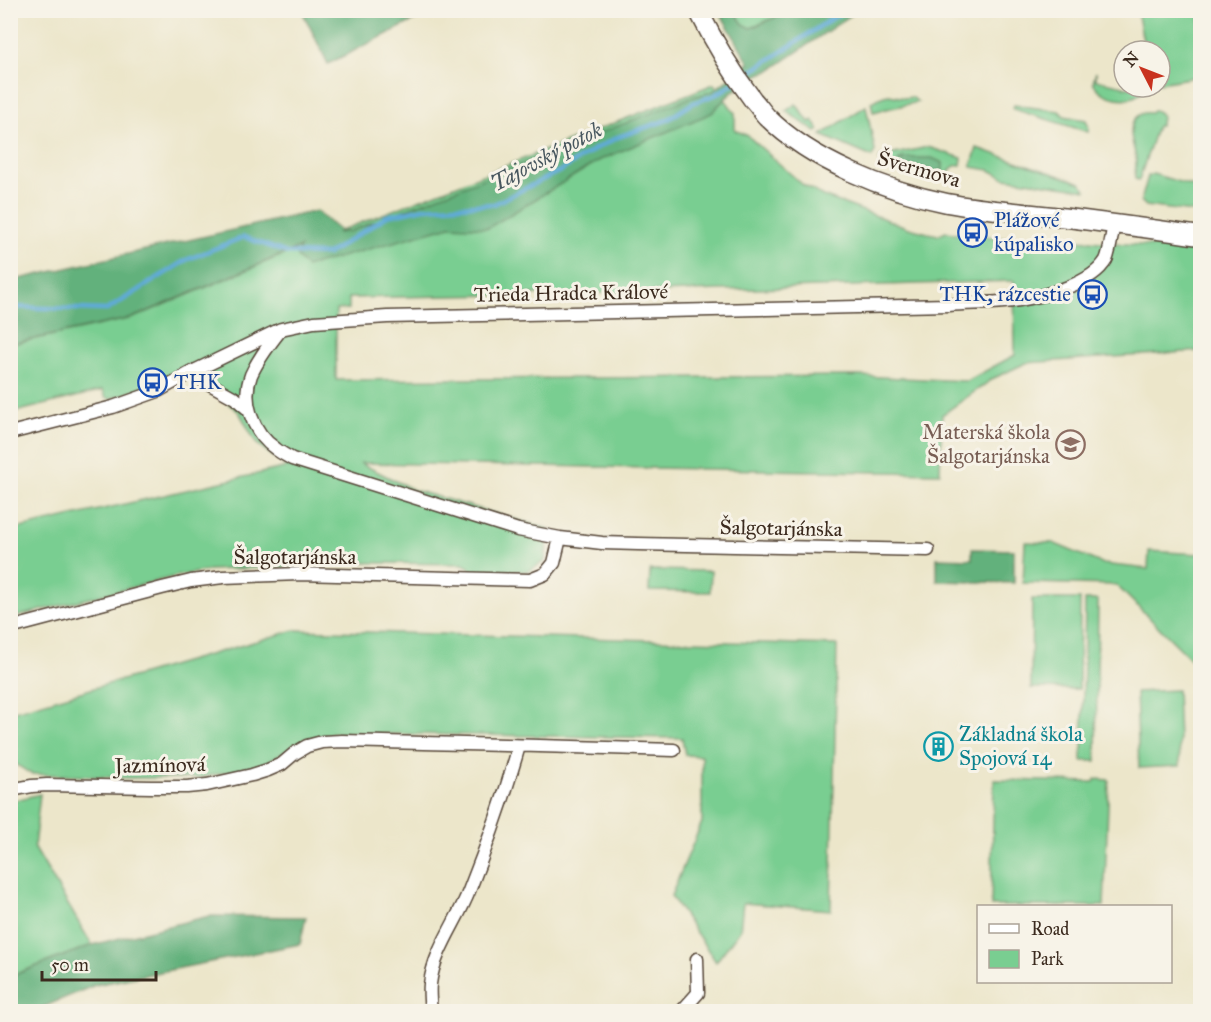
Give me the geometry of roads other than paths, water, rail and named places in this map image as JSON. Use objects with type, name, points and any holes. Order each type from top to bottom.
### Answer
[{"type":"street","name":"Švermova","points":[[698,10],[720,53],[766,116],[806,147],[831,162],[890,187],[948,203],[1200,236]]},
{"type":"street","name":"Trieda Hradca Králové","points":[[10,433],[113,408],[158,391],[281,329],[314,322],[387,317],[949,305],[1019,300],[1055,291],[1077,283],[1094,273],[1106,259],[1114,223]]},
{"type":"street","name":"Šalgotarjánska","points":[[281,329],[263,353],[250,378],[249,410],[261,435],[274,449],[292,459],[518,530],[560,538],[626,544],[928,550]]},
{"type":"street","name":"Šalgotarjánska","points":[[190,373],[223,390],[249,410]]},
{"type":"street","name":"Šalgotarjánska","points":[[10,628],[180,584],[223,577],[299,574],[530,580],[545,574],[554,563],[560,538]]},
{"type":"street","name":"Jazmínová","points":[[10,790],[47,785],[187,787],[207,785],[268,771],[307,746],[322,742],[674,750]]},
{"type":"street","points":[[431,1011],[429,985],[434,964],[470,889],[508,784],[519,746]]},
{"type":"street","points":[[681,1011],[698,993],[698,959]]},
{"type":"waterway","name":"Tajovský potok","points":[[743,77],[845,10]]},
{"type":"waterway","name":"Tajovský potok","points":[[10,307],[107,310],[186,260],[244,237],[287,253],[328,254],[387,216],[424,208],[494,204],[560,171],[618,137],[667,120],[693,103],[715,95],[736,82]]},
{"type":"place","name":"Plážové kúpalisko","points":[[973,232]]},
{"type":"place","name":"THK, rázcestie","points":[[1092,294]]},
{"type":"place","name":"THK","points":[[153,382]]},
{"type":"place","name":"Materská škola Šalgotarjánska","points":[[1071,444]]},
{"type":"place","name":"Základná škola Spojová 14","points":[[938,746]]}]
